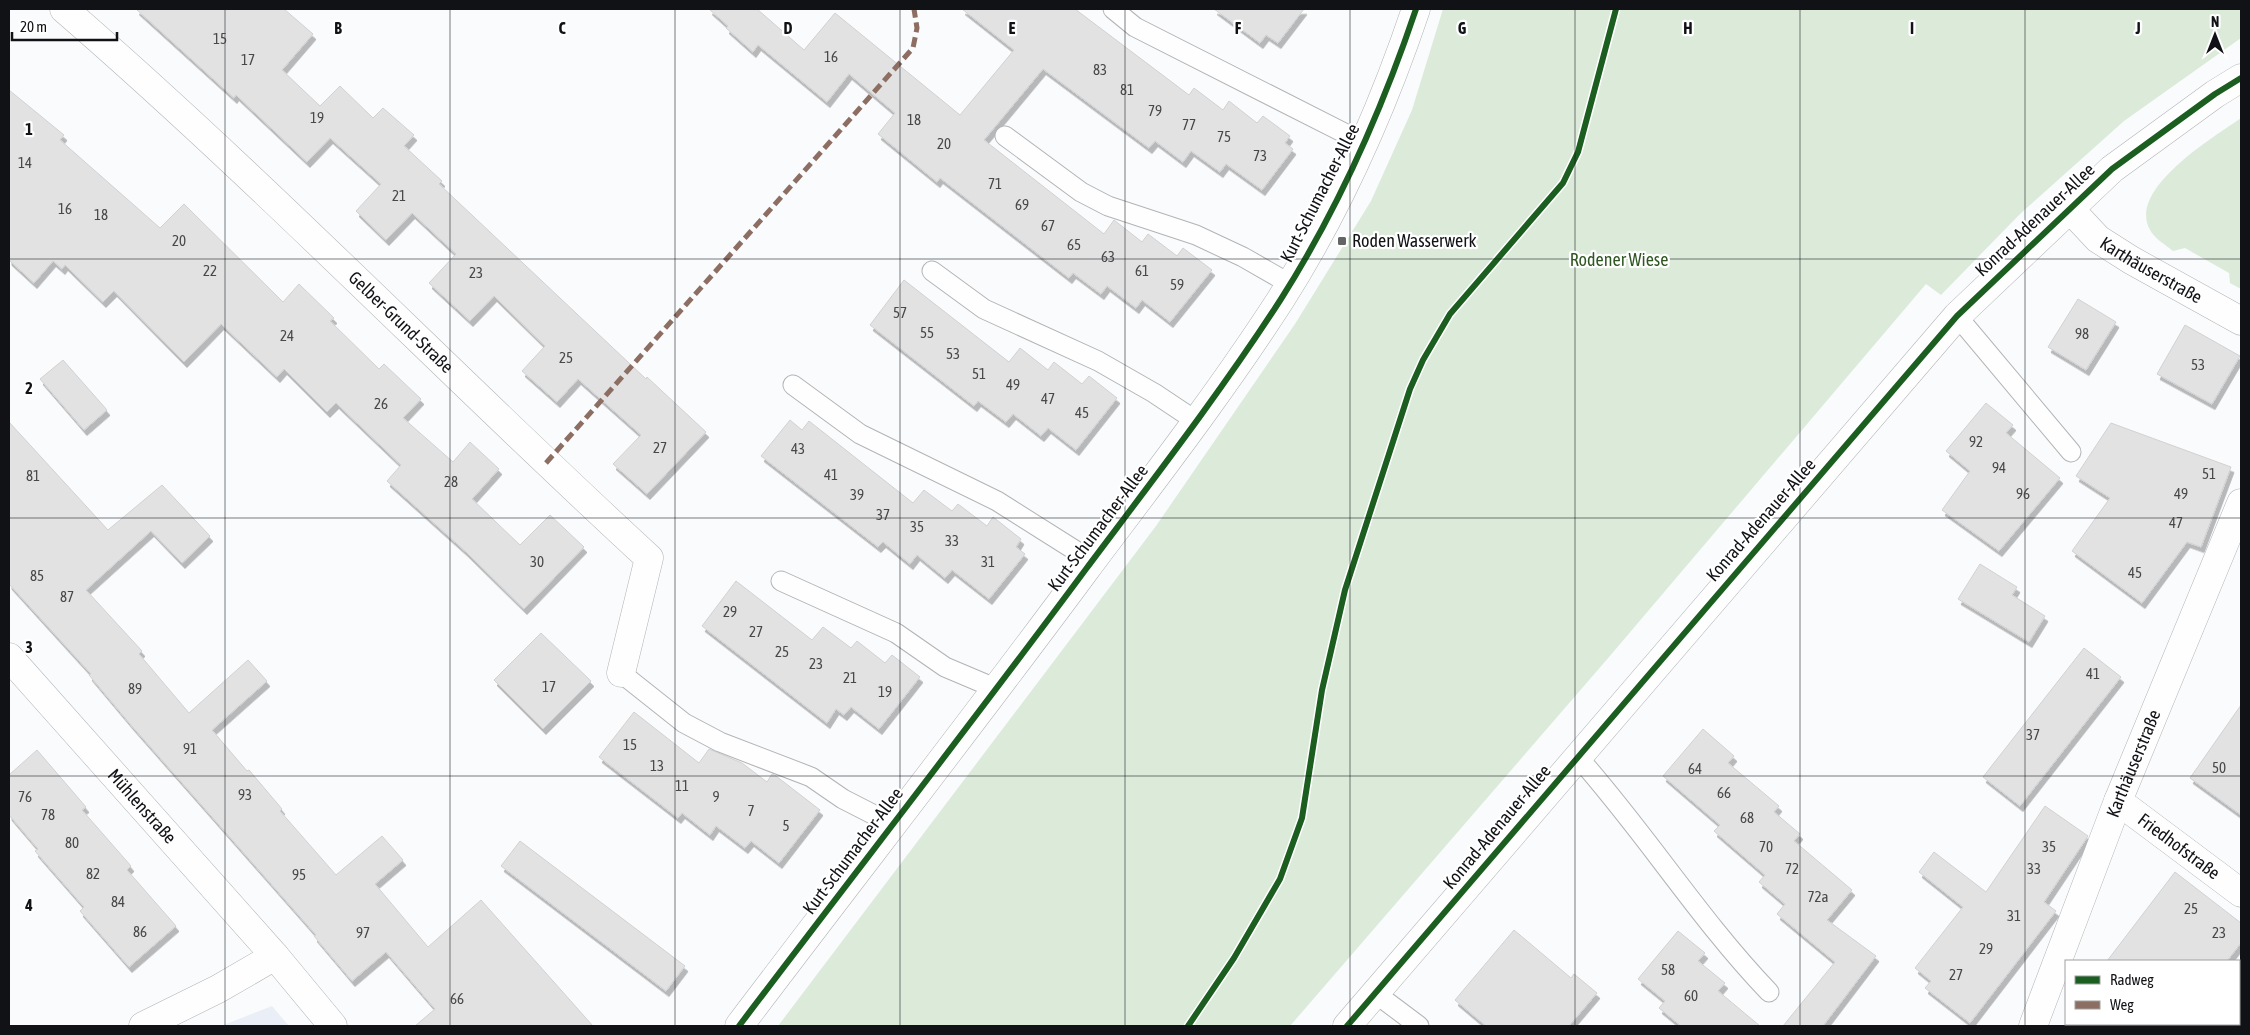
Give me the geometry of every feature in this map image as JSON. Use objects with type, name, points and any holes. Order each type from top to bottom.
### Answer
[{"type":"street","name":"Gelber-Grund-Straße","points":[[64,9],[287,212],[546,463],[649,558],[621,673]]},
{"type":"street","name":"Kurt-Schumacher-Allee","points":[[739,1026],[997,689],[1196,421],[1290,284],[1364,143],[1399,60],[1416,9]]},
{"type":"street","name":"Konrad-Adenauer-Allee","points":[[1347,1026],[1957,316],[2112,169],[2215,94],[2241,78]]},
{"type":"street","name":"Karthäuserstraße","points":[[2069,208],[2098,239],[2131,260],[2241,321]]},
{"type":"street","name":"Karthäuserstraße","points":[[2033,1026],[2118,801],[2241,503]]},
{"type":"street","name":"Mühlenstraße","points":[[9,657],[275,956],[333,1026]]},
{"type":"street","name":"Friedhofstraße","points":[[2118,801],[2241,892]]},
{"type":"street","points":[[144,1026],[218,989],[275,956]]},
{"type":"lane","name":"Kurt-Schumacher-Allee","points":[[1113,9],[1135,27],[1364,143]]},
{"type":"lane","name":"Kurt-Schumacher-Allee","points":[[1005,136],[1081,192],[1108,206],[1196,235],[1290,284]]},
{"type":"lane","points":[[932,271],[984,309],[1098,361],[1154,393],[1196,421]]},
{"type":"lane","points":[[1957,316],[2071,452]]},
{"type":"lane","name":"Kurt-Schumacher-Allee","points":[[793,385],[860,434],[997,501],[1092,561]]},
{"type":"lane","points":[[781,580],[896,633],[946,667],[997,689]]},
{"type":"lane","name":"Kurt-Schumacher-Allee","points":[[621,673],[684,723],[720,742],[811,776],[843,799],[892,824]]},
{"type":"lane","points":[[1578,756],[1616,800],[1736,957],[1769,992]]},
{"type":"lane","points":[[1375,993],[1419,1026]]},
{"type":"shaded area","points":[[272,1006],[289,1026],[221,1026]]},
{"type":"green space","name":"Rodener Wiese","points":[[1443,9],[2241,9],[2241,38],[2124,121],[2020,214],[1941,295],[1926,284],[1609,657],[1290,1026],[778,1026],[1156,526],[1295,324],[1371,201],[1412,110]]},
{"type":"green space","points":[[2241,118],[2241,289],[2230,283],[2229,273],[2185,248],[2173,251],[2161,242],[2150,230],[2146,214],[2151,198],[2162,182],[2177,166],[2194,151]]},
{"type":"building","points":[[136,9],[284,9],[313,34],[282,70],[320,106],[340,86],[373,118],[383,108],[414,135],[404,146],[442,181],[439,184],[646,379],[647,377],[706,432],[647,494],[613,464],[641,435],[578,379],[557,402],[522,371],[545,346],[494,296],[470,321],[429,283],[456,254],[412,213],[386,240],[356,211],[381,184],[330,138],[307,162],[236,95],[234,98]]},
{"type":"building","points":[[709,9],[757,9],[804,50],[835,13],[960,115],[1014,50],[962,9],[1075,9],[1189,95],[1194,88],[1223,110],[1229,101],[1257,123],[1263,116],[1290,136],[1285,143],[1293,149],[1262,190],[1226,164],[1220,172],[1191,151],[1183,162],[1155,141],[1149,148],[1043,69],[984,140],[1104,234],[1114,220],[1142,242],[1148,234],[1177,256],[1183,248],[1212,270],[1170,322],[1142,300],[1136,308],[1107,286],[1101,294],[1073,273],[1069,278],[940,178],[937,182],[878,134],[895,113],[849,74],[827,102],[758,45],[753,52],[726,28],[728,26]]},
{"type":"building","points":[[1214,9],[1304,9],[1278,43],[1266,35],[1260,43]]},
{"type":"building","points":[[9,90],[64,135],[60,140],[160,228],[184,204],[283,302],[299,284],[334,318],[330,321],[379,369],[384,364],[421,399],[403,418],[453,462],[470,442],[499,469],[472,499],[520,545],[550,515],[584,547],[524,609],[465,551],[387,481],[401,465],[336,403],[327,412],[284,369],[277,377],[221,324],[184,362],[114,291],[103,302],[65,265],[62,269],[53,261],[34,283],[9,260]]},
{"type":"building","points":[[904,280],[1009,362],[1020,348],[1048,370],[1054,362],[1082,384],[1089,376],[1117,398],[1076,450],[1048,428],[1041,436],[1013,414],[1006,422],[978,401],[974,406],[870,325]]},
{"type":"building","points":[[2078,299],[2116,322],[2086,370],[2048,347]]},
{"type":"building","points":[[2185,325],[2240,356],[2212,404],[2157,374]]},
{"type":"building","points":[[63,360],[107,410],[84,430],[40,379]]},
{"type":"building","points":[[1986,403],[2013,425],[2006,433],[2060,478],[1999,551],[1942,510],[1970,471],[1946,451]]},
{"type":"building","points":[[790,420],[802,430],[809,421],[913,503],[924,490],[952,511],[958,504],[987,526],[993,517],[1021,539],[1016,547],[1025,554],[989,599],[952,570],[945,578],[917,555],[910,564],[883,542],[878,547],[761,456]]},
{"type":"building","points":[[9,422],[108,530],[162,485],[210,536],[182,563],[151,531],[86,590],[142,651],[139,654],[189,713],[248,660],[267,681],[212,730],[247,771],[249,770],[282,809],[280,811],[336,875],[382,836],[403,860],[375,884],[428,947],[481,900],[593,1026],[415,1026],[435,1009],[386,952],[352,981],[314,936],[316,935],[131,725],[89,675],[91,674],[9,584]]},
{"type":"building","points":[[2111,423],[2231,467],[2201,547],[2187,542],[2142,603],[2072,551],[2110,498],[2076,476]]},
{"type":"building","points":[[1980,564],[2017,587],[2012,595],[2045,616],[2029,642],[1958,599]]},
{"type":"building","points":[[736,581],[812,640],[823,627],[851,648],[857,641],[885,663],[892,655],[920,677],[879,729],[851,707],[844,715],[836,709],[827,723],[702,626]]},
{"type":"building","points":[[541,633],[591,681],[543,729],[494,680]]},
{"type":"building","points":[[2084,648],[2121,677],[2020,806],[1983,777]]},
{"type":"building","points":[[2241,705],[2241,815],[2190,778]]},
{"type":"building","points":[[634,712],[699,763],[709,749],[742,763],[767,782],[772,774],[776,776],[820,810],[779,863],[751,841],[745,848],[716,826],[710,835],[682,813],[678,818],[599,757]]},
{"type":"building","points":[[1703,729],[1734,756],[1728,763],[1779,806],[1774,812],[1800,834],[1794,841],[1852,890],[1827,920],[1876,956],[1823,1026],[1783,1026],[1835,962],[1777,914],[1785,904],[1759,882],[1765,875],[1714,831],[1720,825],[1663,776]]},
{"type":"building","points":[[37,750],[86,807],[82,810],[131,866],[127,870],[176,926],[129,967],[80,911],[84,907],[35,851],[38,849],[9,815],[9,775]]},
{"type":"building","points":[[2045,806],[2088,836],[2044,902],[2056,911],[1970,1023],[1925,988],[1931,981],[1915,968],[1963,907],[1919,872],[1934,852],[1986,892]]},
{"type":"building","points":[[520,841],[685,966],[666,991],[501,866]]},
{"type":"building","points":[[2175,872],[2241,923],[2241,943],[2228,960],[2108,960]]},
{"type":"building","points":[[1514,930],[1571,978],[1574,974],[1597,993],[1569,1026],[1486,1026],[1455,1000]]},
{"type":"building","points":[[1678,931],[1705,953],[1698,961],[1725,983],[1718,991],[1760,1026],[1681,1026],[1659,1008],[1665,1001],[1638,979]]},
{"type":"marked path","points":[[546,463],[913,48],[917,28],[914,9]]},
{"type":"cycle path","points":[[739,1026],[1043,627],[1186,436],[1258,334],[1302,265],[1340,194],[1389,84],[1416,9]]},
{"type":"cycle path","points":[[1188,1026],[1234,958],[1280,879],[1302,818],[1322,690],[1345,590],[1410,389],[1423,360],[1450,314],[1563,183],[1578,152],[1616,9]]},
{"type":"cycle path","points":[[1347,1026],[1957,316],[2112,169],[2215,94],[2241,78]]},
{"type":"place","name":"Roden Wasserwerk","points":[[1342,241]]}]
